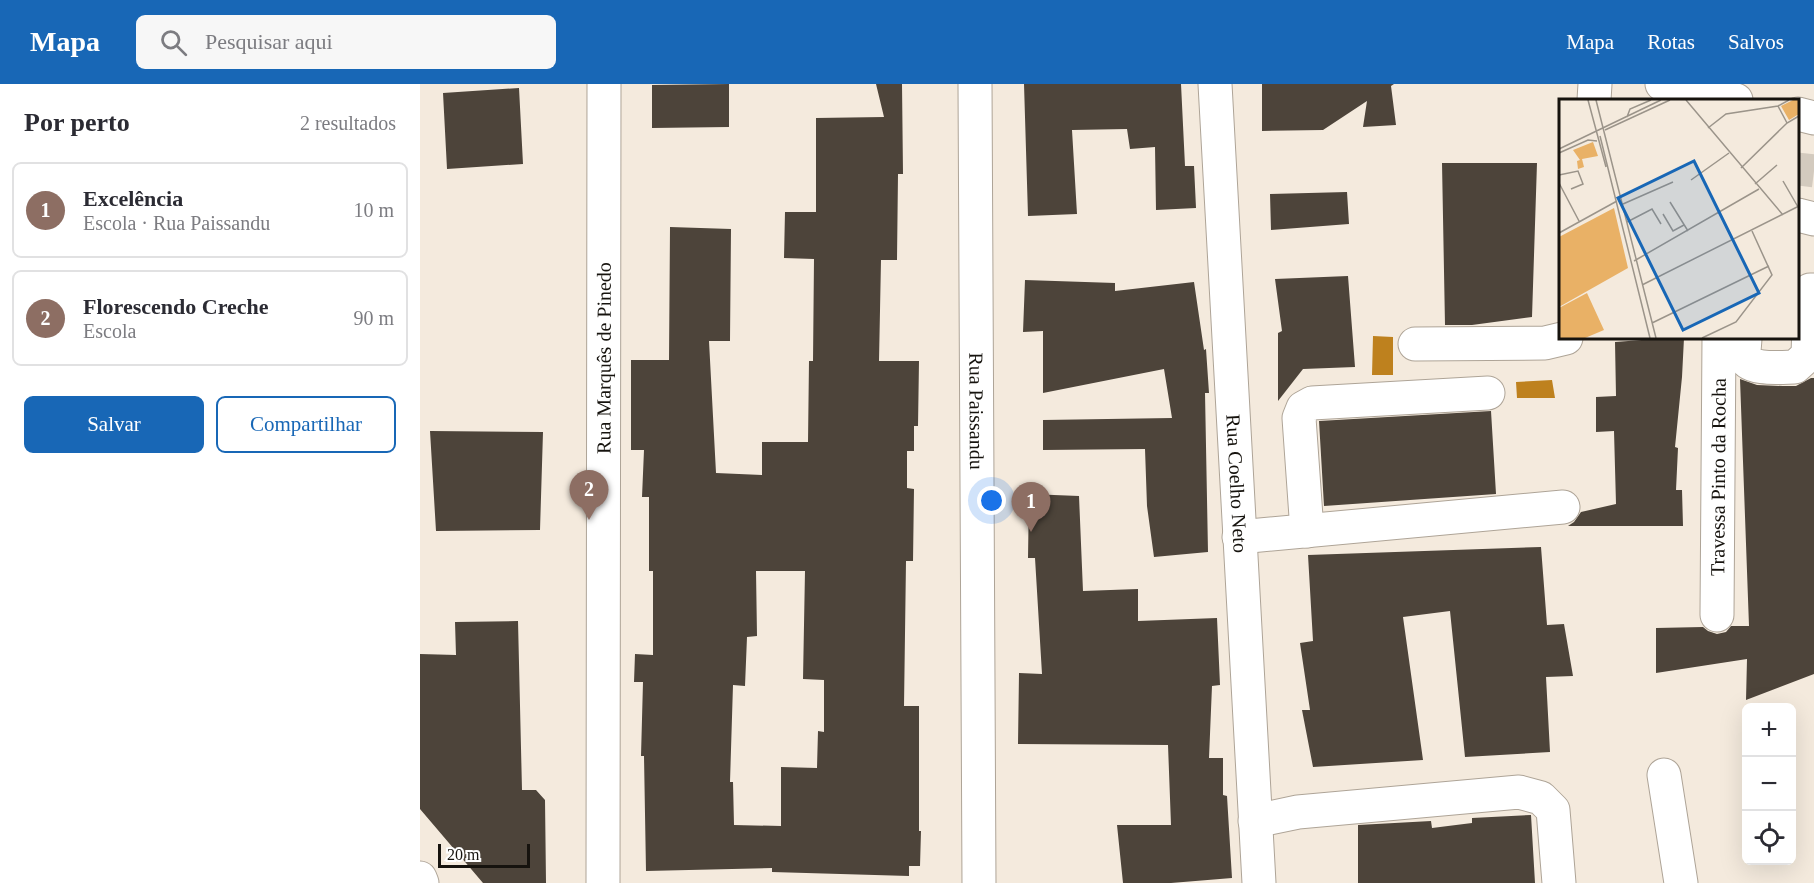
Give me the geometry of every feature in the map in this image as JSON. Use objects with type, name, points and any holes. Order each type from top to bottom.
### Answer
[{"type":"street","name":"Rua Marquês de Pinedo","points":[[603,883],[604,84]]},
{"type":"street","name":"Rua Paissandu","points":[[975,84],[979,883]]},
{"type":"street","name":"Rua Coelho Neto","points":[[1215,84],[1259,883]]},
{"type":"street","points":[[1574,84],[1575,99]]},
{"type":"street","points":[[1594,99],[1595,84]]},
{"type":"street","points":[[1662,84],[1731,99]]},
{"type":"street","points":[[1799,114],[1814,118]]},
{"type":"street","points":[[1799,215],[1814,219]]},
{"type":"street","points":[[1744,339],[1745,358],[1748,364],[1756,367],[1795,367],[1808,355],[1807,290]]},
{"type":"street","points":[[1415,344],[1545,343],[1562,339]]},
{"type":"street","name":"Travessa Pinto da Rocha","points":[[1717,615],[1719,339]]},
{"type":"street","points":[[1307,531],[1299,418],[1303,408],[1312,403],[1488,393]]},
{"type":"street","points":[[1239,537],[1563,507]]},
{"type":"street","points":[[1664,775],[1681,883]]},
{"type":"street","points":[[1255,821],[1298,812],[1519,792],[1541,798],[1554,810],[1559,883]]},
{"type":"street","points":[[420,878],[423,883]]},
{"type":"shaded area","points":[[1373,336],[1393,337],[1393,375],[1372,375]]},
{"type":"shaded area","points":[[1552,380],[1555,398],[1517,398],[1516,382]]},
{"type":"building","points":[[729,84],[729,127],[652,128],[652,85]]},
{"type":"building","points":[[876,84],[902,84],[903,174],[898,174],[897,260],[881,260],[879,361],[919,361],[918,426],[914,426],[914,451],[907,451],[907,488],[914,489],[913,561],[906,561],[904,706],[919,706],[920,866],[909,866],[909,876],[772,872],[772,868],[646,871],[644,756],[641,756],[643,682],[634,682],[635,654],[653,655],[653,571],[649,571],[649,497],[642,497],[644,450],[631,450],[631,360],[669,360],[670,227],[731,229],[730,341],[709,341],[716,473],[762,475],[762,442],[808,442],[809,361],[813,361],[814,259],[784,258],[785,212],[816,212],[816,118],[884,117]],"holes":[[[756,571],[805,571],[803,679],[824,680],[824,732],[818,731],[817,768],[781,767],[781,826],[734,825],[733,782],[730,782],[733,685],[745,686],[747,637],[757,636]]]},
{"type":"building","points":[[1024,84],[1181,84],[1185,166],[1194,166],[1196,208],[1156,210],[1155,147],[1130,149],[1127,129],[1072,130],[1077,214],[1028,216]]},
{"type":"building","points":[[1262,84],[1394,84],[1391,86],[1396,125],[1363,127],[1367,101],[1323,130],[1262,131]]},
{"type":"building","points":[[519,88],[523,164],[447,169],[443,93]]},
{"type":"building","points":[[1442,163],[1537,163],[1532,317],[1472,325],[1445,325]]},
{"type":"building","points":[[1347,192],[1349,224],[1271,230],[1270,194]]},
{"type":"building","points":[[1348,276],[1355,367],[1303,369],[1278,401],[1278,333],[1282,331],[1275,279]]},
{"type":"building","points":[[1025,280],[1115,283],[1115,291],[1194,282],[1204,350],[1206,349],[1209,393],[1205,393],[1208,552],[1154,557],[1147,506],[1145,449],[1043,450],[1043,420],[1172,418],[1164,369],[1043,393],[1043,331],[1023,332]]},
{"type":"building","points":[[1684,339],[1675,447],[1678,448],[1676,490],[1682,490],[1683,526],[1568,526],[1581,512],[1616,504],[1614,431],[1596,432],[1596,397],[1616,396],[1615,342]]},
{"type":"building","points":[[1814,378],[1814,674],[1746,700],[1747,659],[1656,673],[1656,628],[1703,627],[1717,634],[1726,632],[1731,626],[1749,626],[1740,379],[1757,385],[1796,386]]},
{"type":"building","points":[[1491,411],[1496,494],[1324,506],[1319,421]]},
{"type":"building","points":[[430,431],[543,432],[540,530],[436,531]]},
{"type":"building","points":[[1029,494],[1079,496],[1083,591],[1138,589],[1138,621],[1217,618],[1220,685],[1212,686],[1209,758],[1223,758],[1223,795],[1227,796],[1232,878],[1171,883],[1123,883],[1117,825],[1171,825],[1168,745],[1018,744],[1019,673],[1042,674],[1035,558],[1028,558]]},
{"type":"building","points":[[1541,547],[1547,625],[1564,624],[1573,676],[1546,677],[1550,752],[1465,757],[1450,611],[1403,617],[1423,760],[1313,767],[1302,710],[1310,710],[1300,643],[1313,641],[1308,555]]},
{"type":"building","points":[[518,621],[522,790],[536,790],[545,800],[546,883],[483,883],[420,809],[420,654],[456,655],[455,622]]},
{"type":"building","points":[[1531,815],[1535,883],[1358,883],[1358,825],[1431,821],[1432,828],[1472,823],[1472,818]]},
{"type":"tunnel","points":[[1799,169],[1814,171]]},
{"type":"place","name":"Florescendo Creche","points":[[589,520]]},
{"type":"place","name":"Excelência","points":[[1031,532]]}]
